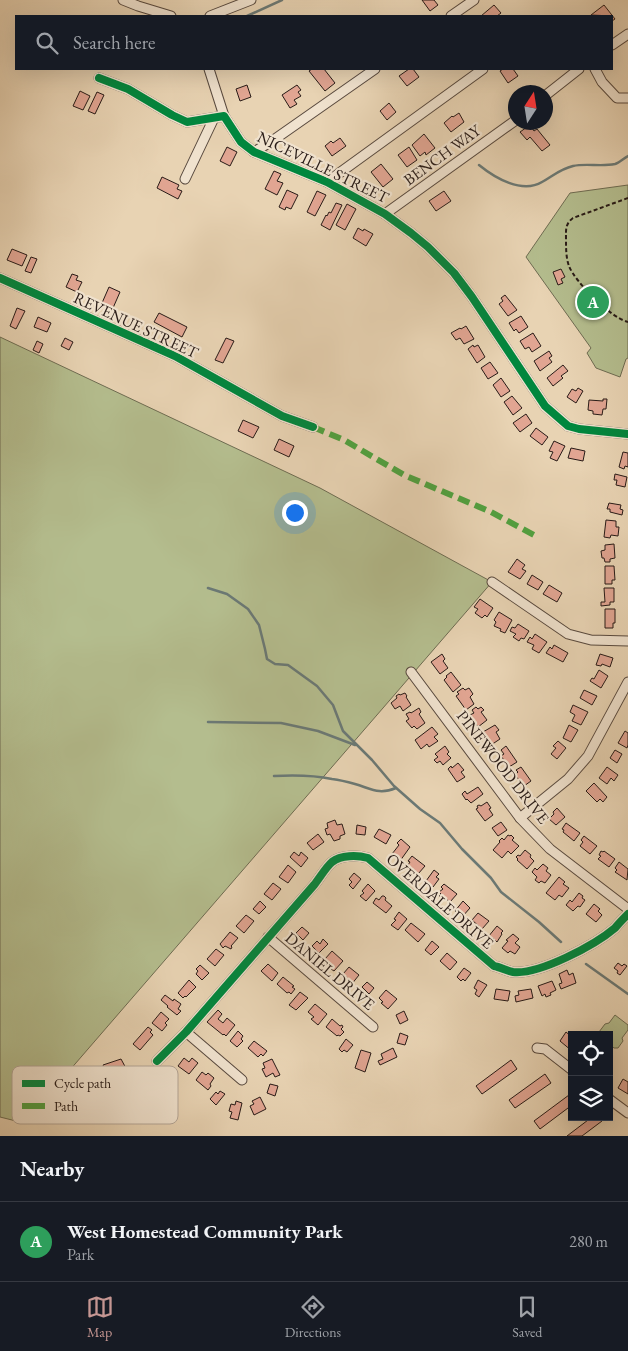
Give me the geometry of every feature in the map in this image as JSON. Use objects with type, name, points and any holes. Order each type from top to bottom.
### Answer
[{"type":"street","points":[[123,0],[168,15]]},
{"type":"street","points":[[213,15],[252,0]]},
{"type":"street","points":[[452,15],[474,0]]},
{"type":"street","points":[[613,44],[628,34]]},
{"type":"street","name":"NICEVILLE STREET","points":[[209,70],[224,116],[241,142],[254,152],[327,182],[386,214],[428,247],[454,273],[545,406],[568,426],[579,429],[628,434]]},
{"type":"street","points":[[254,152],[374,70]]},
{"type":"street","points":[[327,182],[482,70]]},
{"type":"street","points":[[553,90],[579,70]]},
{"type":"street","points":[[596,70],[602,82],[617,98],[628,98]]},
{"type":"street","points":[[99,78],[128,89],[172,115],[188,122],[224,116]]},
{"type":"street","points":[[185,179],[214,118]]},
{"type":"street","name":"BENCH WAY","points":[[386,214],[508,126]]},
{"type":"street","name":"REVENUE STREET","points":[[0,278],[175,356],[282,416],[313,427]]},
{"type":"street","points":[[492,582],[568,634],[591,640],[628,641]]},
{"type":"street","name":"PINEWOOD DRIVE","points":[[411,672],[520,818],[550,849],[628,909]]},
{"type":"street","points":[[520,818],[568,779],[588,756],[628,682]]},
{"type":"street","name":"OVERDALE DRIVE","points":[[157,1062],[186,1032],[332,862],[347,856],[368,858],[494,966],[513,972],[533,970],[569,957],[601,938],[628,914]]},
{"type":"street","name":"DANIEL DRIVE","points":[[268,937],[373,1027]]},
{"type":"street","points":[[186,1032],[242,1080]]},
{"type":"street","points":[[537,1048],[545,1049],[568,1067]]},
{"type":"street","points":[[613,1101],[628,1113]]},
{"type":"path","points":[[628,198],[573,218],[566,226],[566,242],[570,267],[576,278],[611,313],[628,322]]},
{"type":"green space","points":[[628,185],[628,358],[620,377],[596,368],[587,353],[591,348],[526,257],[570,193]]},
{"type":"green space","points":[[0,337],[320,488],[492,582],[73,1066],[12,1066],[12,1120],[0,1117]]},
{"type":"green space","points":[[615,1015],[628,1025],[628,1030],[618,1048],[613,1047],[613,1031],[600,1031],[605,1024],[609,1023]]},
{"type":"building","points":[[422,0],[434,0],[438,5],[430,11]]},
{"type":"building","points":[[494,5],[501,13],[498,15],[482,15]]},
{"type":"building","points":[[604,5],[612,15],[591,15]]},
{"type":"building","points":[[325,70],[335,83],[325,91],[309,71]]},
{"type":"building","points":[[408,70],[414,70],[419,77],[407,86],[399,76]]},
{"type":"building","points":[[514,70],[518,76],[508,83],[500,71]]},
{"type":"building","points":[[247,85],[251,97],[240,101],[236,89]]},
{"type":"building","points":[[297,85],[301,90],[298,92],[301,96],[294,100],[297,104],[290,108],[282,95]]},
{"type":"building","points":[[80,91],[90,96],[83,110],[73,106]]},
{"type":"building","points":[[97,92],[104,95],[95,114],[88,111]]},
{"type":"building","points":[[389,103],[396,112],[387,120],[380,111]]},
{"type":"building","points":[[459,113],[464,122],[451,132],[444,123]]},
{"type":"building","points":[[523,130],[538,130],[550,145],[542,151],[530,137],[527,140],[520,132]]},
{"type":"building","points":[[424,134],[435,148],[426,155],[425,152],[420,156],[412,145]]},
{"type":"building","points":[[340,138],[346,146],[332,156],[325,146],[331,141],[333,143]]},
{"type":"building","points":[[227,147],[237,152],[230,166],[220,161]]},
{"type":"building","points":[[409,147],[417,160],[407,167],[398,155]]},
{"type":"building","points":[[381,164],[393,179],[383,187],[371,172]]},
{"type":"building","points":[[274,171],[281,174],[277,181],[283,183],[277,195],[265,189]]},
{"type":"building","points":[[162,177],[179,185],[177,189],[182,191],[178,199],[157,188]]},
{"type":"building","points":[[287,190],[298,195],[291,209],[286,207],[285,210],[279,207]]},
{"type":"building","points":[[317,191],[326,195],[315,216],[307,212]]},
{"type":"building","points":[[444,191],[451,201],[436,211],[429,201]]},
{"type":"building","points":[[336,203],[342,205],[330,230],[321,225],[326,215],[329,212],[331,213]]},
{"type":"building","points":[[347,204],[356,209],[345,230],[336,225]]},
{"type":"building","points":[[358,228],[373,234],[366,246],[353,238]]},
{"type":"building","points":[[12,249],[27,255],[22,266],[7,260]]},
{"type":"building","points":[[31,257],[37,259],[31,273],[25,271]]},
{"type":"building","points":[[561,269],[565,277],[561,279],[563,283],[558,285],[553,272]]},
{"type":"building","points":[[72,274],[78,276],[76,280],[82,282],[77,292],[66,287]]},
{"type":"building","points":[[109,287],[120,292],[113,308],[102,303]]},
{"type":"building","points":[[505,295],[517,310],[508,316],[499,304],[503,301],[501,298]]},
{"type":"building","points":[[17,308],[25,311],[16,329],[10,326]]},
{"type":"building","points":[[159,313],[187,327],[182,337],[154,322]]},
{"type":"building","points":[[521,316],[528,327],[519,333],[516,329],[514,331],[509,323]]},
{"type":"building","points":[[38,317],[51,323],[47,332],[34,327]]},
{"type":"building","points":[[466,326],[474,339],[464,344],[460,338],[456,340],[451,333]]},
{"type":"building","points":[[533,333],[541,346],[532,352],[529,347],[525,349],[520,341]]},
{"type":"building","points":[[65,338],[73,342],[69,350],[61,346]]},
{"type":"building","points":[[226,338],[234,341],[223,363],[215,360]]},
{"type":"building","points":[[37,341],[43,344],[39,353],[33,350]]},
{"type":"building","points":[[473,345],[474,347],[478,345],[485,357],[477,363],[468,349]]},
{"type":"building","points":[[549,351],[552,356],[549,358],[552,362],[540,371],[534,361]]},
{"type":"building","points":[[490,362],[498,373],[488,379],[481,368]]},
{"type":"building","points":[[563,365],[568,371],[553,386],[547,378]]},
{"type":"building","points":[[501,378],[510,391],[501,397],[493,385]]},
{"type":"building","points":[[578,388],[583,391],[576,403],[567,397],[572,389],[576,391]]},
{"type":"building","points":[[512,396],[522,408],[513,415],[504,402]]},
{"type":"building","points":[[603,399],[607,399],[606,409],[603,409],[602,415],[593,414],[593,411],[588,410],[589,400],[603,401]]},
{"type":"building","points":[[526,414],[532,423],[520,432],[513,423]]},
{"type":"building","points":[[243,420],[259,427],[253,438],[238,431]]},
{"type":"building","points":[[536,428],[548,437],[542,445],[530,436]]},
{"type":"building","points":[[279,439],[294,446],[289,457],[274,450]]},
{"type":"building","points":[[554,441],[565,446],[557,461],[550,458],[553,452],[549,451]]},
{"type":"building","points":[[571,448],[585,451],[583,461],[568,458]]},
{"type":"building","points":[[623,452],[628,453],[628,467],[625,466],[624,469],[619,467]]},
{"type":"building","points":[[615,474],[627,477],[625,487],[616,485],[617,480],[614,480]]},
{"type":"building","points":[[609,503],[621,505],[622,515],[610,512],[610,509],[607,509]]},
{"type":"building","points":[[606,520],[616,521],[616,527],[619,527],[618,536],[604,537]]},
{"type":"building","points":[[614,544],[615,558],[610,559],[610,562],[605,562],[601,551],[605,550],[605,545]]},
{"type":"building","points":[[517,559],[525,565],[522,569],[526,571],[520,579],[508,572]]},
{"type":"building","points":[[605,566],[614,566],[615,580],[612,580],[612,584],[605,584]]},
{"type":"building","points":[[532,575],[543,582],[538,590],[527,584]]},
{"type":"building","points":[[549,585],[562,593],[557,602],[543,594]]},
{"type":"building","points":[[604,588],[614,588],[614,602],[610,602],[610,605],[601,606],[601,602],[605,602]]},
{"type":"building","points":[[480,599],[493,608],[487,617],[485,615],[482,618],[475,613],[478,609],[474,607]]},
{"type":"building","points":[[605,609],[615,609],[613,628],[605,628]]},
{"type":"building","points":[[499,612],[512,620],[505,633],[494,626],[496,622],[494,620]]},
{"type":"building","points":[[518,624],[529,631],[524,639],[521,638],[519,641],[513,637],[516,634],[510,631],[512,627],[515,628]]},
{"type":"building","points":[[535,634],[547,642],[539,653],[532,649],[534,645],[527,642]]},
{"type":"building","points":[[554,645],[568,653],[563,662],[546,653]]},
{"type":"building","points":[[442,654],[445,659],[443,661],[448,668],[440,674],[431,662]]},
{"type":"building","points":[[600,654],[613,658],[610,667],[602,664],[601,666],[596,665]]},
{"type":"building","points":[[599,670],[608,676],[601,688],[590,681],[592,678],[594,679]]},
{"type":"building","points":[[451,672],[461,685],[453,692],[444,680]]},
{"type":"building","points":[[463,688],[465,690],[469,688],[473,694],[470,697],[474,704],[466,710],[456,696],[459,694],[457,692]]},
{"type":"building","points":[[584,690],[597,696],[592,705],[580,698]]},
{"type":"building","points":[[405,693],[411,705],[403,711],[400,706],[395,709],[391,703],[397,698],[396,696]]},
{"type":"building","points":[[573,705],[588,712],[581,725],[572,721],[575,715],[570,712]]},
{"type":"building","points":[[476,707],[478,709],[481,707],[484,710],[481,712],[487,720],[478,727],[470,715],[474,713],[472,710]]},
{"type":"building","points":[[419,708],[421,712],[419,714],[425,723],[417,729],[414,726],[412,728],[406,721],[409,719],[406,714]]},
{"type":"building","points":[[495,725],[499,730],[496,732],[500,739],[491,745],[483,732]]},
{"type":"building","points":[[569,725],[578,730],[571,742],[563,738]]},
{"type":"building","points":[[432,727],[438,734],[434,737],[438,741],[429,747],[427,744],[421,749],[415,740]]},
{"type":"building","points":[[625,731],[628,733],[627,748],[618,743]]},
{"type":"building","points":[[558,741],[566,748],[557,759],[551,754],[556,748],[553,746]]},
{"type":"building","points":[[445,746],[449,752],[447,754],[451,758],[443,765],[440,761],[437,763],[434,760],[438,757],[435,754]]},
{"type":"building","points":[[506,746],[517,762],[509,767],[501,756],[504,754],[501,750]]},
{"type":"building","points":[[615,750],[622,754],[617,763],[610,758]]},
{"type":"building","points":[[458,763],[464,770],[461,772],[465,777],[457,782],[448,769]]},
{"type":"building","points":[[521,767],[531,781],[524,786],[515,775],[518,772],[516,770]]},
{"type":"building","points":[[607,767],[618,775],[614,781],[611,778],[607,784],[599,778]]},
{"type":"building","points":[[594,783],[607,797],[603,802],[600,799],[597,802],[586,791]]},
{"type":"building","points":[[478,787],[483,794],[471,803],[466,800],[462,794],[465,791],[467,794]]},
{"type":"building","points":[[487,802],[493,815],[485,821],[476,809],[478,808],[477,806]]},
{"type":"building","points":[[557,808],[565,817],[556,825],[549,819]]},
{"type":"building","points":[[335,820],[337,825],[342,824],[345,834],[340,836],[340,839],[334,841],[330,834],[327,835],[325,829],[328,828],[327,823]]},
{"type":"building","points":[[501,822],[507,830],[498,836],[492,828]]},
{"type":"building","points":[[566,823],[580,833],[574,841],[563,832],[564,830],[562,829]]},
{"type":"building","points":[[357,825],[366,827],[365,835],[356,834]]},
{"type":"building","points":[[379,829],[391,835],[386,844],[374,837]]},
{"type":"building","points":[[318,834],[324,842],[313,850],[307,843]]},
{"type":"building","points":[[508,835],[514,838],[512,840],[519,846],[511,854],[508,851],[502,858],[493,850],[502,838],[504,840]]},
{"type":"building","points":[[584,836],[597,846],[590,854],[580,846]]},
{"type":"building","points":[[401,839],[410,847],[400,861],[392,854]]},
{"type":"building","points":[[525,850],[534,861],[527,869],[516,857],[520,856]]},
{"type":"building","points":[[601,851],[615,859],[609,867],[598,859],[601,856],[599,855]]},
{"type":"building","points":[[294,852],[299,856],[301,852],[308,858],[301,867],[290,857]]},
{"type":"building","points":[[412,856],[425,866],[418,874],[413,869],[411,872],[406,868]]},
{"type":"building","points":[[619,862],[628,869],[627,880],[615,872]]},
{"type":"building","points":[[543,864],[548,868],[546,871],[551,875],[545,883],[541,881],[539,883],[535,880],[537,877],[532,872]]},
{"type":"building","points":[[288,865],[296,872],[288,883],[279,877]]},
{"type":"building","points":[[434,870],[439,874],[436,877],[439,879],[433,887],[426,881]]},
{"type":"building","points":[[354,873],[361,879],[353,889],[349,885],[352,882],[349,879]]},
{"type":"building","points":[[559,877],[565,882],[563,884],[569,888],[562,897],[559,895],[555,900],[546,893]]},
{"type":"building","points":[[273,883],[281,889],[272,900],[264,894]]},
{"type":"building","points":[[368,884],[375,891],[366,901],[360,896],[364,893],[362,891]]},
{"type":"building","points":[[444,884],[457,894],[450,902],[445,898],[443,900],[439,896],[441,894],[439,892],[443,889],[441,887]]},
{"type":"building","points":[[579,893],[585,900],[580,907],[578,906],[573,911],[566,905],[570,900],[572,902]]},
{"type":"building","points":[[382,896],[392,906],[386,913],[373,903],[376,898],[379,900]]},
{"type":"building","points":[[260,901],[266,907],[259,914],[253,909]]},
{"type":"building","points":[[463,901],[470,908],[462,917],[455,911]]},
{"type":"building","points":[[594,904],[600,909],[598,911],[602,915],[596,922],[586,914]]},
{"type":"building","points":[[399,912],[407,919],[398,930],[391,925],[396,920],[394,919]]},
{"type":"building","points":[[478,913],[489,921],[482,929],[472,920]]},
{"type":"building","points":[[246,915],[254,921],[244,933],[236,926]]},
{"type":"building","points":[[411,923],[425,934],[418,942],[405,930]]},
{"type":"building","points":[[497,926],[503,931],[497,942],[493,938],[492,940],[488,937]]},
{"type":"building","points":[[302,927],[309,933],[303,940],[296,933]]},
{"type":"building","points":[[230,932],[238,938],[231,946],[231,949],[225,946],[223,948],[220,944]]},
{"type":"building","points":[[513,934],[519,939],[515,943],[520,947],[515,954],[510,951],[508,953],[502,948],[508,941],[506,940]]},
{"type":"building","points":[[323,939],[328,944],[319,953],[312,946],[317,941],[320,944]]},
{"type":"building","points":[[432,941],[439,947],[431,955],[425,950]]},
{"type":"building","points":[[216,949],[224,955],[215,966],[207,959]]},
{"type":"building","points":[[332,951],[343,961],[334,971],[328,967],[331,964],[325,959]]},
{"type":"building","points":[[447,953],[457,962],[450,970],[440,961]]},
{"type":"building","points":[[618,963],[622,966],[624,964],[627,966],[620,975],[614,968]]},
{"type":"building","points":[[268,964],[278,973],[272,981],[261,971]]},
{"type":"building","points":[[200,965],[209,973],[202,980],[196,974],[198,971],[196,969]]},
{"type":"building","points":[[349,967],[359,975],[351,985],[345,980],[347,977],[343,974]]},
{"type":"building","points":[[464,968],[471,973],[465,981],[463,979],[461,981],[457,977]]},
{"type":"building","points":[[567,970],[569,975],[573,973],[576,983],[561,989],[559,984],[562,983],[559,974]]},
{"type":"building","points":[[283,977],[294,986],[292,987],[295,989],[291,994],[287,993],[277,984]]},
{"type":"building","points":[[189,980],[196,987],[183,998],[178,993]]},
{"type":"building","points":[[478,980],[487,985],[479,997],[475,994],[477,990],[474,988]]},
{"type":"building","points":[[552,981],[556,990],[550,993],[551,995],[546,997],[545,994],[542,996],[538,986]]},
{"type":"building","points":[[367,982],[374,988],[369,994],[362,987]]},
{"type":"building","points":[[496,989],[510,991],[508,1001],[494,999]]},
{"type":"building","points":[[531,989],[533,998],[516,1002],[515,996],[519,995],[518,991]]},
{"type":"building","points":[[386,990],[397,999],[388,1009],[381,1003],[383,1002],[379,998]]},
{"type":"building","points":[[300,992],[308,998],[296,1010],[289,1005]]},
{"type":"building","points":[[165,995],[181,1004],[178,1009],[181,1011],[177,1015],[161,1000]]},
{"type":"building","points":[[315,1004],[327,1014],[318,1025],[311,1019],[314,1017],[308,1012]]},
{"type":"building","points":[[218,1010],[222,1014],[218,1019],[223,1023],[227,1018],[235,1025],[226,1036],[207,1022]]},
{"type":"building","points":[[404,1011],[408,1020],[400,1024],[396,1015]]},
{"type":"building","points":[[161,1012],[169,1019],[162,1031],[152,1023]]},
{"type":"building","points":[[332,1019],[343,1027],[341,1029],[344,1032],[340,1036],[337,1036],[326,1027]]},
{"type":"building","points":[[148,1027],[152,1030],[150,1032],[153,1035],[140,1050],[133,1044]]},
{"type":"building","points":[[238,1031],[243,1036],[241,1039],[243,1041],[237,1047],[230,1041]]},
{"type":"building","points":[[566,1032],[568,1034],[568,1048],[560,1041]]},
{"type":"building","points":[[400,1033],[408,1036],[405,1045],[397,1043]]},
{"type":"building","points":[[346,1039],[353,1045],[347,1052],[344,1050],[342,1052],[339,1049]]},
{"type":"building","points":[[254,1041],[267,1051],[263,1056],[261,1054],[258,1057],[248,1048]]},
{"type":"building","points":[[393,1048],[397,1057],[380,1065],[378,1061],[383,1059],[381,1054]]},
{"type":"building","points":[[361,1050],[371,1053],[365,1072],[355,1068]]},
{"type":"building","points":[[184,1058],[189,1062],[192,1058],[198,1063],[189,1074],[178,1066]]},
{"type":"building","points":[[121,1059],[125,1066],[103,1066]]},
{"type":"building","points":[[272,1059],[280,1075],[275,1077],[273,1073],[266,1077],[262,1069],[265,1068],[263,1063]]},
{"type":"building","points":[[511,1060],[517,1069],[482,1094],[476,1086]]},
{"type":"building","points":[[202,1072],[206,1075],[208,1073],[214,1078],[208,1090],[196,1080]]},
{"type":"building","points":[[545,1074],[551,1083],[515,1108],[509,1100]]},
{"type":"building","points":[[623,1079],[628,1082],[628,1094],[618,1088]]},
{"type":"building","points":[[270,1084],[278,1086],[275,1096],[267,1093]]},
{"type":"building","points":[[220,1091],[225,1094],[216,1105],[210,1099],[216,1092],[218,1094]]},
{"type":"building","points":[[568,1096],[568,1108],[540,1129],[534,1121]]},
{"type":"building","points":[[260,1097],[266,1109],[254,1115],[250,1106],[254,1104],[252,1101]]},
{"type":"building","points":[[236,1101],[242,1103],[238,1120],[230,1118],[232,1112],[229,1111],[231,1104],[235,1105]]},
{"type":"building","points":[[587,1121],[602,1121],[582,1136],[567,1136]]},
{"type":"waterway","points":[[249,15],[282,0]]},
{"type":"waterway","points":[[479,165],[509,183],[526,186],[542,182],[568,167],[615,164],[628,156]]},
{"type":"waterway","points":[[208,588],[227,594],[248,609],[259,625],[267,659],[275,664],[288,665],[317,686],[333,705],[343,731],[372,760],[394,786],[420,809],[440,823],[462,849],[491,878],[501,892],[561,942]]},
{"type":"waterway","points":[[208,722],[281,723],[318,731],[355,745]]},
{"type":"waterway","points":[[274,776],[325,778],[380,791],[396,788]]},
{"type":"waterway","points":[[586,964],[628,994]]},
{"type":"marked path","points":[[313,427],[344,440],[404,475],[491,512],[534,535]]},
{"type":"cycle path","points":[[99,78],[128,89],[187,122],[224,116],[241,142],[254,152],[327,182],[385,214],[428,247],[454,273],[545,406],[568,426],[579,429],[628,434]]},
{"type":"cycle path","points":[[0,278],[175,356],[282,416],[313,427]]},
{"type":"cycle path","points":[[157,1061],[186,1032],[314,885],[330,864],[340,858],[354,856],[368,858],[494,966],[513,972],[537,969],[566,958],[606,935],[628,914]]},
{"type":"place","name":"West Homestead Community Park","points":[[593,302]]}]
